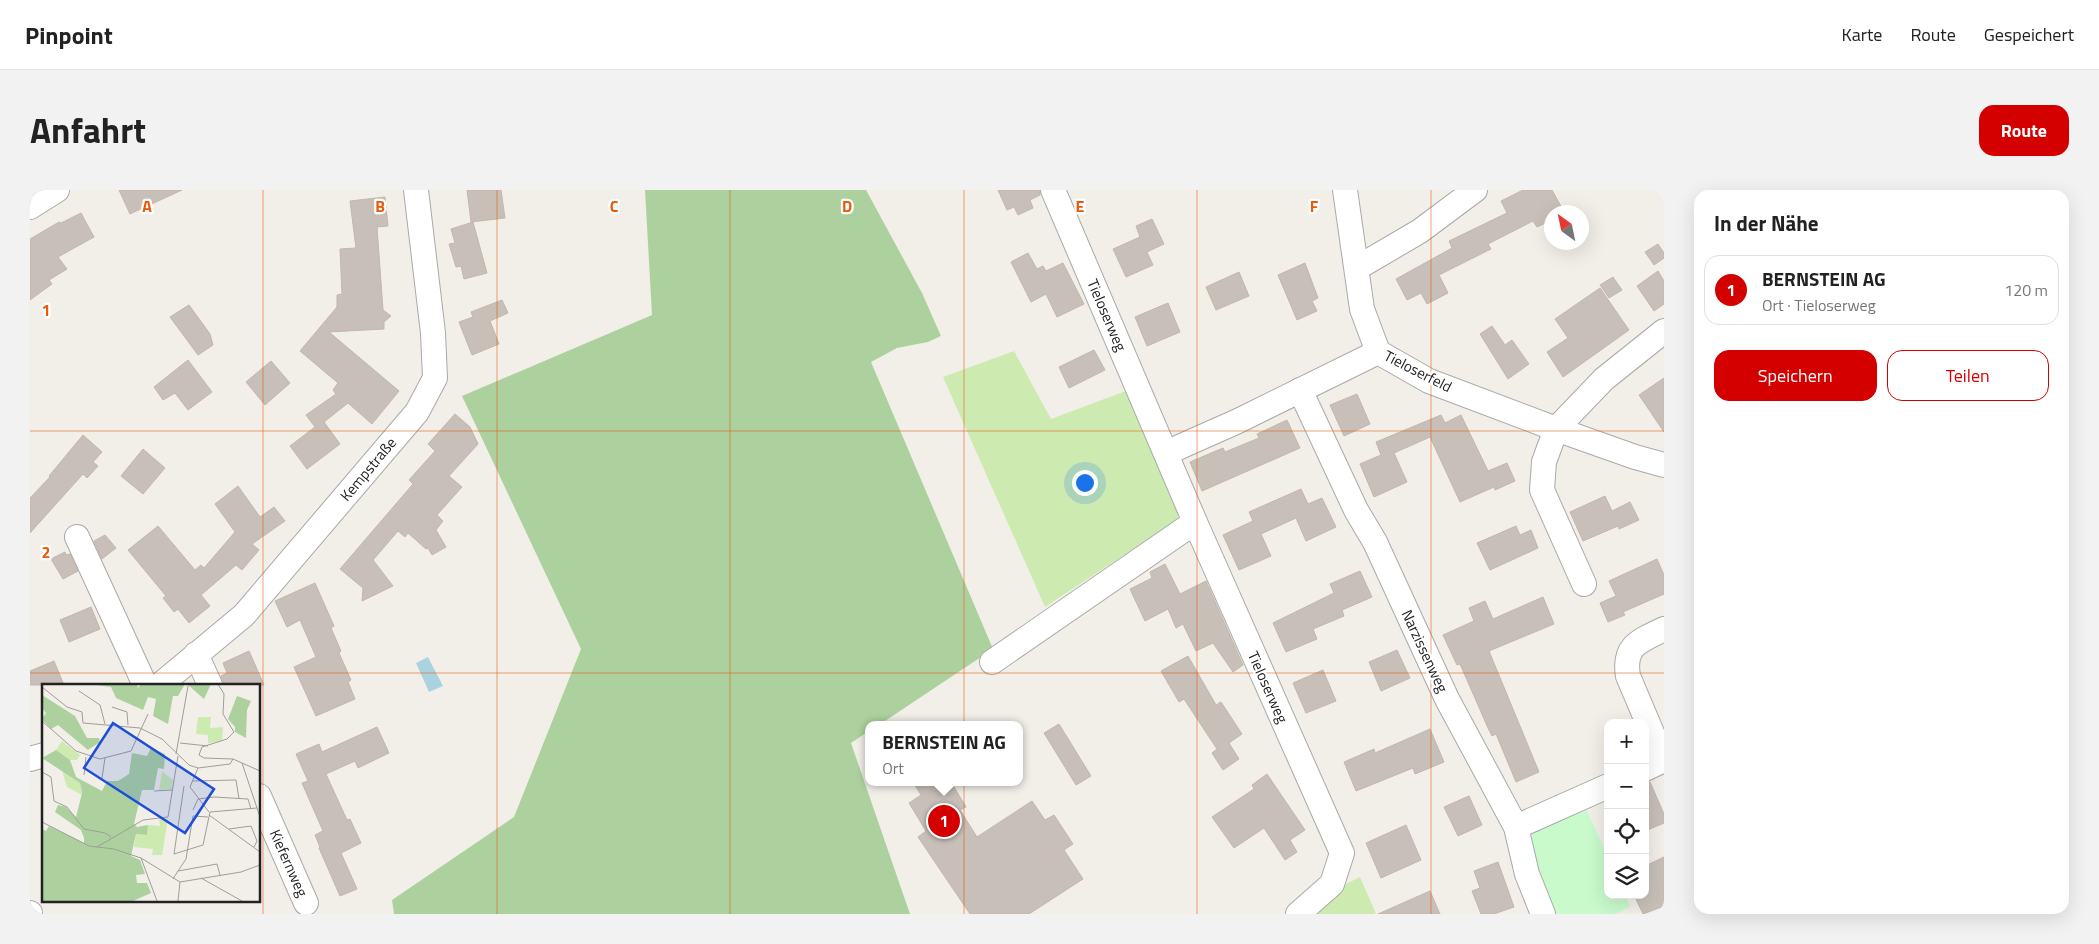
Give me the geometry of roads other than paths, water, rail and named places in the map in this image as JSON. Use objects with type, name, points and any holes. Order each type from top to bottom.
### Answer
[{"type":"street","points":[[30,206],[57,190]]},
{"type":"street","name":"Kempstraße","points":[[161,684],[244,615],[417,412],[435,378],[433,333],[416,190]]},
{"type":"street","name":"Tieloserweg","points":[[1053,190],[1195,522],[1342,853],[1332,884],[1298,914]]},
{"type":"street","name":"Tieloserfeld","points":[[1345,190],[1362,309],[1378,352],[1429,381],[1556,429],[1635,457],[1664,465]]},
{"type":"street","points":[[1357,268],[1420,230],[1475,190]]},
{"type":"street","points":[[1584,584],[1542,490],[1544,462],[1556,429],[1604,379],[1664,331]]},
{"type":"street","points":[[1166,453],[1378,352]]},
{"type":"street","name":"Narzissenweg","points":[[1300,390],[1356,510],[1375,542],[1447,698],[1516,827],[1527,874],[1543,914]]},
{"type":"street","points":[[992,662],[1195,522]]},
{"type":"street","points":[[77,538],[145,684]]},
{"type":"street","points":[[1649,767],[1664,761],[1628,676],[1626,664],[1628,654],[1633,647],[1664,629]]},
{"type":"street","points":[[196,654],[210,684]]},
{"type":"street","points":[[1516,827],[1604,788]]},
{"type":"street","name":"Kiefernweg","points":[[260,798],[306,903]]},
{"type":"water","points":[[428,657],[443,686],[429,692],[416,663]]},
{"type":"place","name":"BERNSTEIN AG","points":[[944,821]]}]
